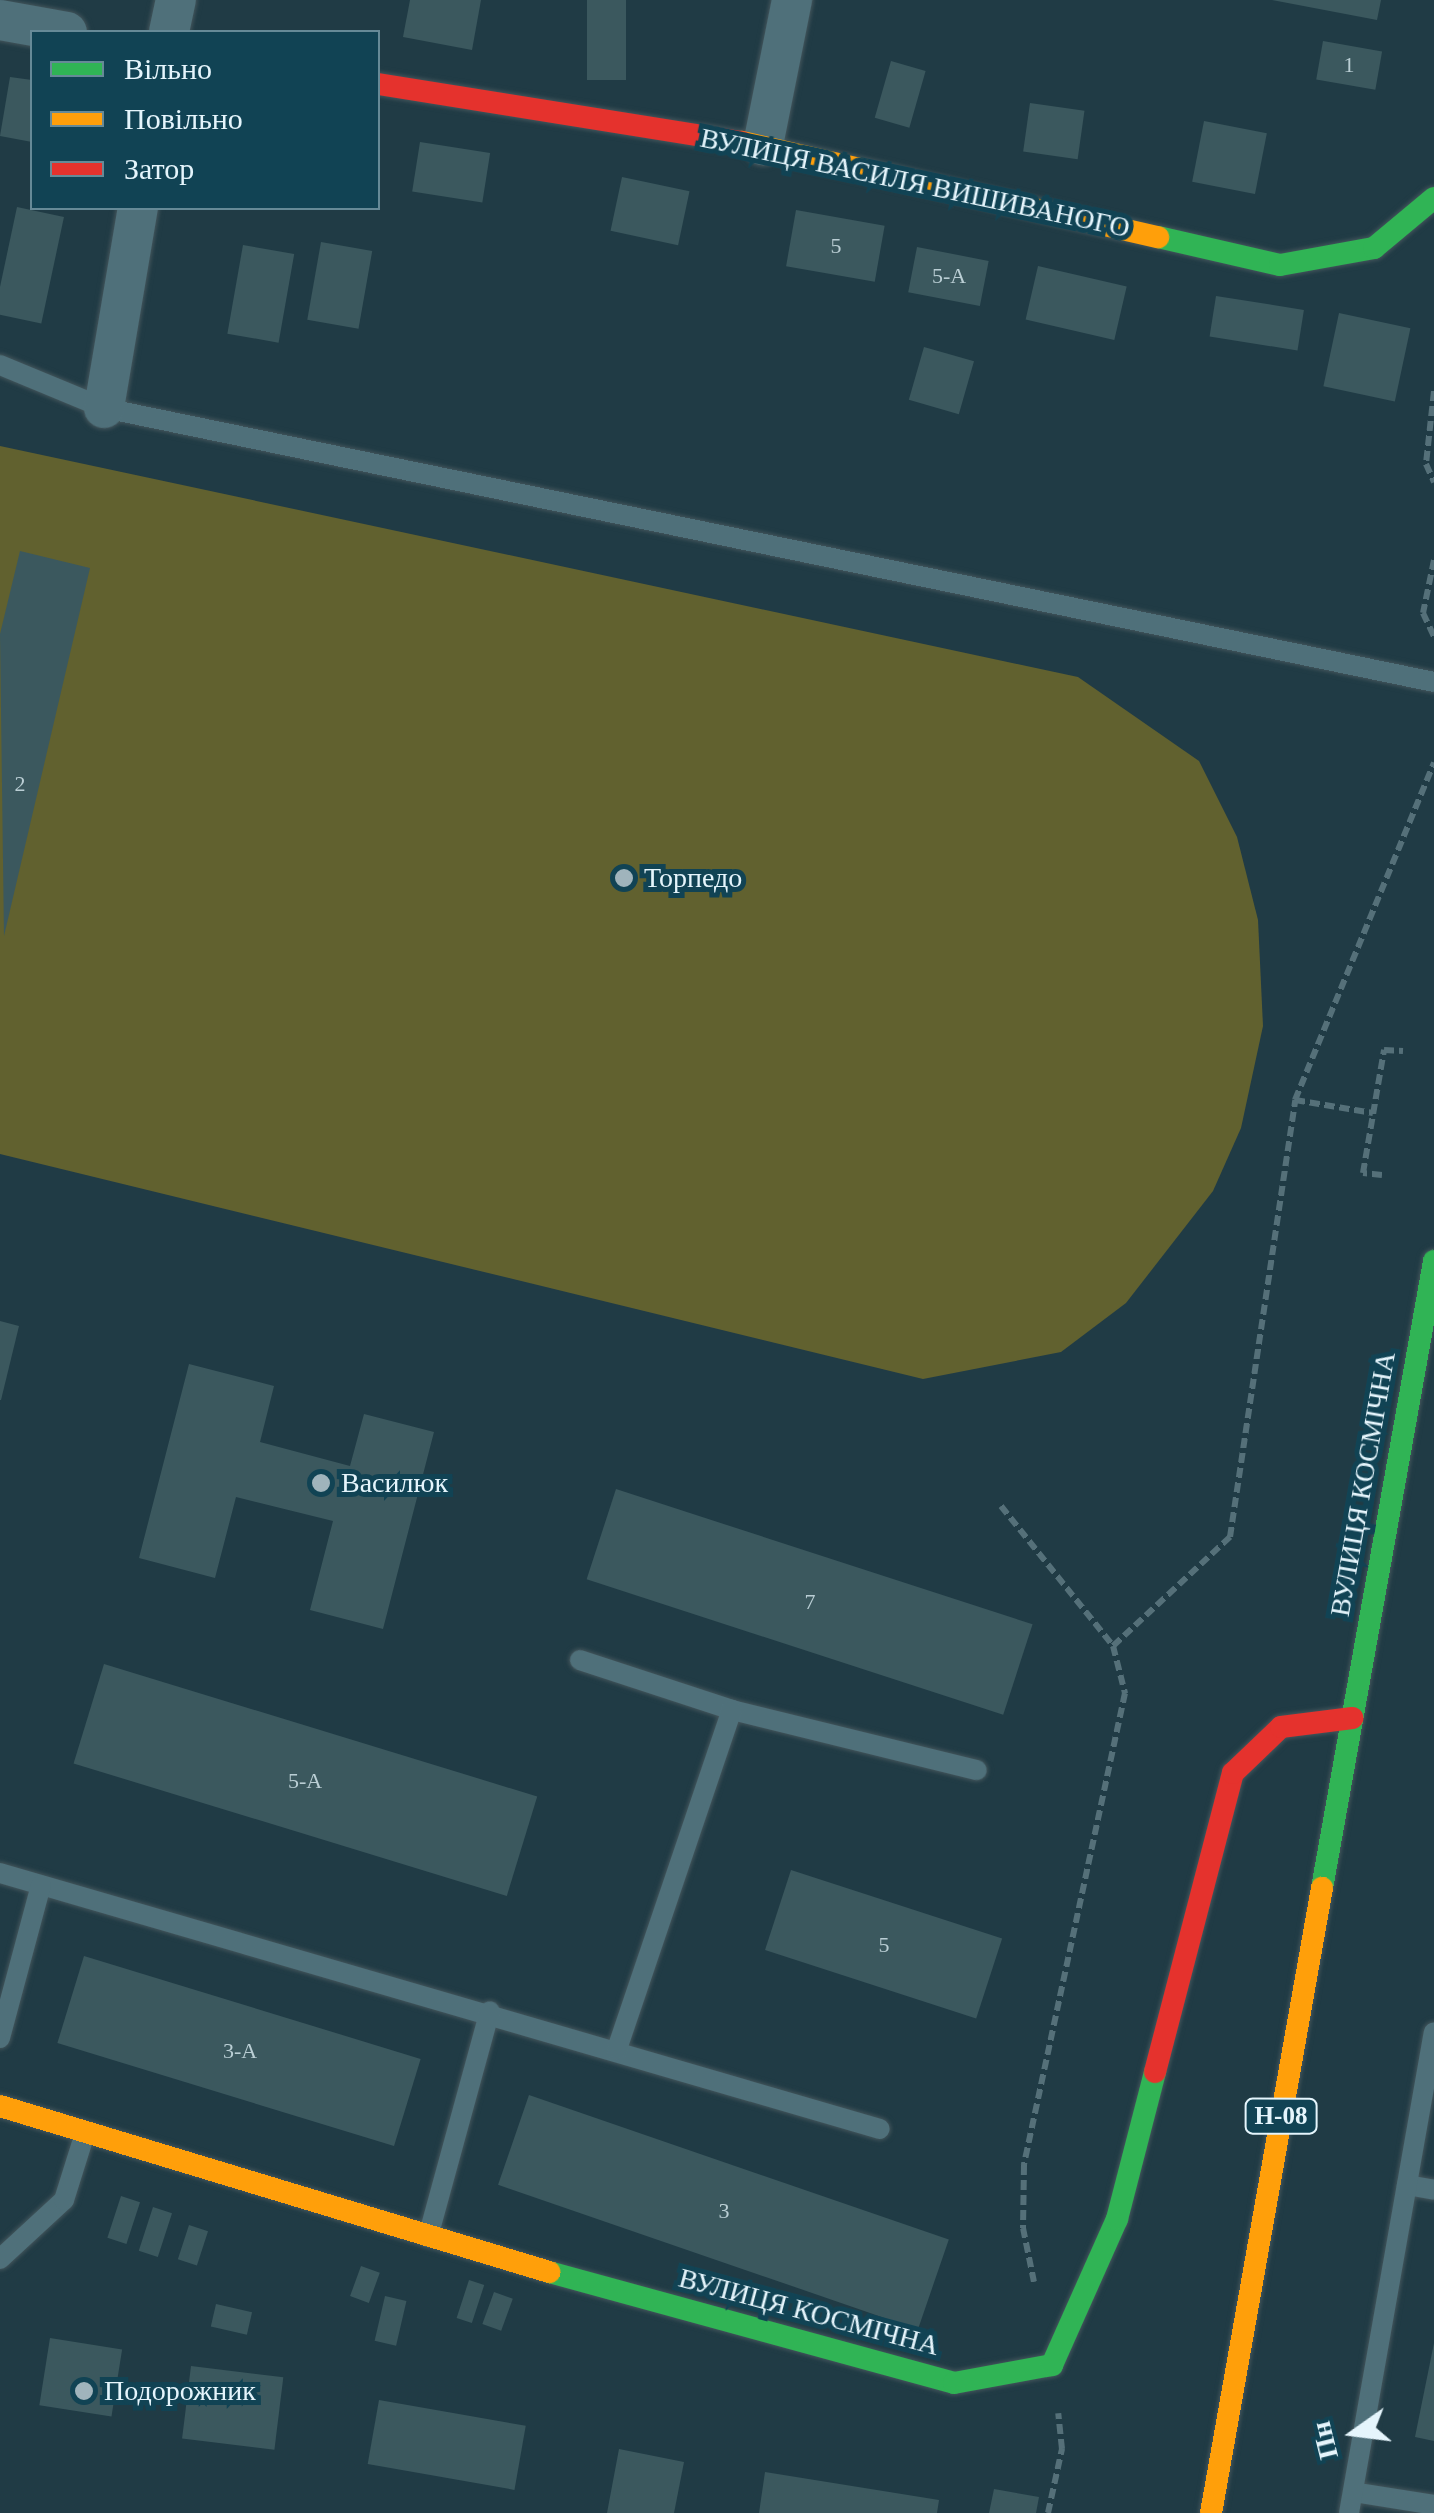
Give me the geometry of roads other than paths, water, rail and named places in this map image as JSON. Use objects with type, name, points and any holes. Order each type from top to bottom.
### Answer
[{"type":"street","points":[[169,30],[176,0]]},
{"type":"street","points":[[763,145],[792,0]]},
{"type":"street","points":[[0,20],[56,30]]},
{"type":"street","name":"ВУЛИЦЯ ВАСИЛЯ ВИШИВАНОГО","points":[[380,84],[763,145],[1280,265],[1374,248],[1434,198]]},
{"type":"street","points":[[104,408],[138,210]]},
{"type":"street","name":"ВУЛИЦЯ КОСМІЧНА","points":[[1211,2513],[1434,1261]]},
{"type":"street","name":"ВУЛИЦЯ КОСМІЧНА","points":[[0,2106],[428,2239],[954,2383],[1052,2364],[1117,2219],[1233,1773],[1282,1727],[1352,1718]]},
{"type":"lane","points":[[0,365],[104,408],[1434,682]]},
{"type":"lane","points":[[580,1660],[732,1710],[978,1770]]},
{"type":"lane","points":[[617,2049],[732,1710]]},
{"type":"lane","points":[[0,1873],[490,2011],[880,2128]]},
{"type":"lane","points":[[0,2038],[40,1884]]},
{"type":"lane","points":[[428,2239],[490,2011]]},
{"type":"lane","points":[[1434,2032],[1351,2502],[1434,2506]]},
{"type":"lane","points":[[0,2259],[64,2200],[85,2131]]},
{"type":"lane","points":[[1407,2185],[1434,2190]]},
{"type":"place","name":"Торпедо","points":[[624,878]]},
{"type":"place","name":"Василюк","points":[[321,1483]]},
{"type":"place","name":"Подорожник","points":[[84,2391]]}]
